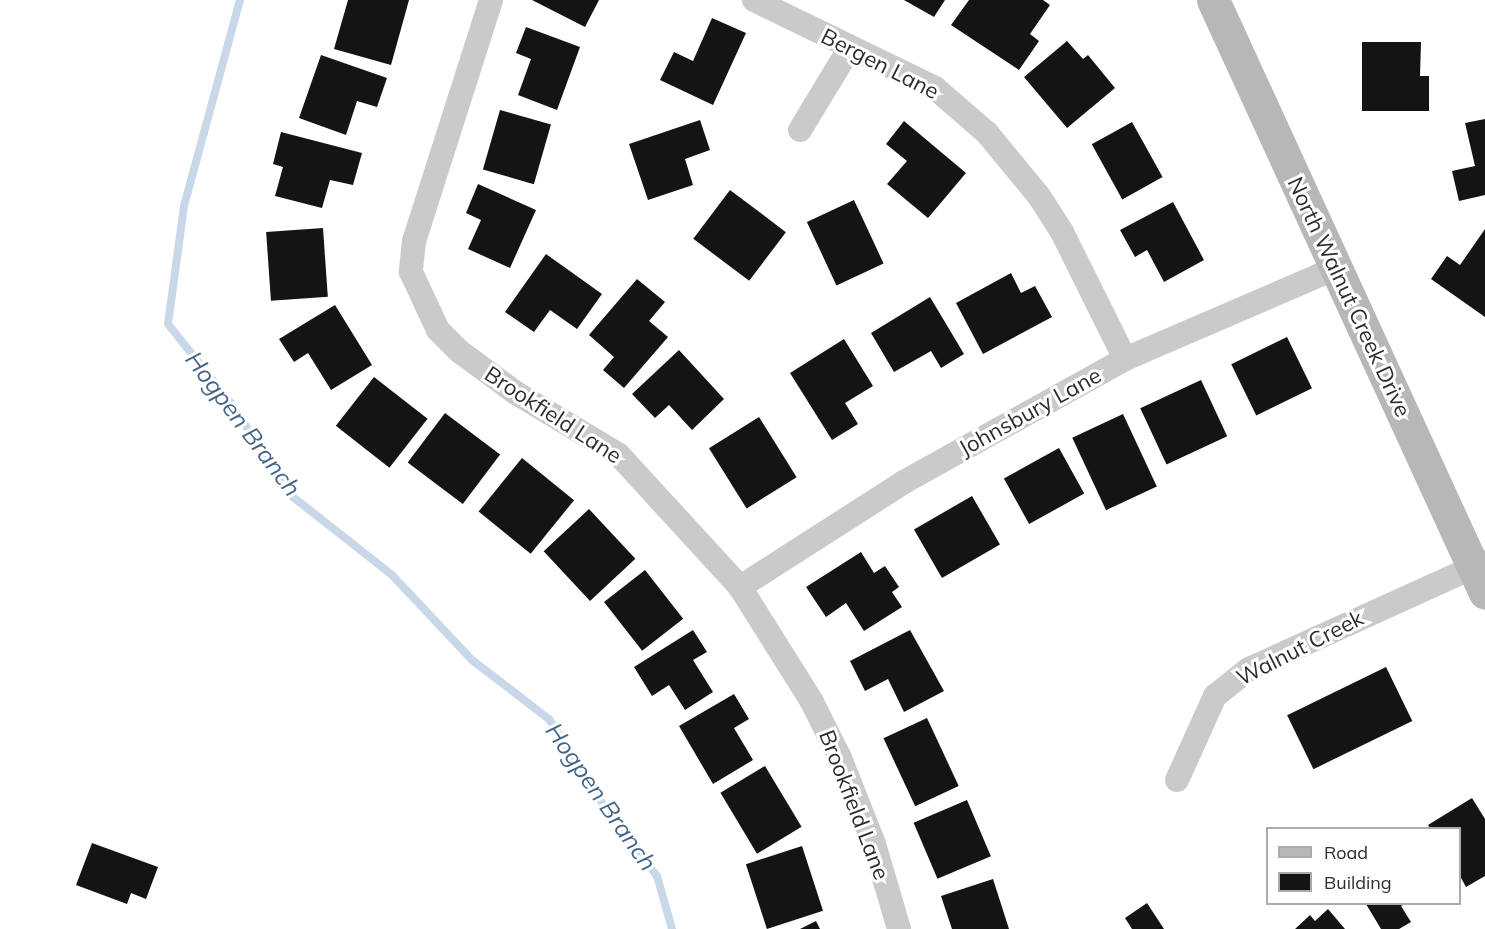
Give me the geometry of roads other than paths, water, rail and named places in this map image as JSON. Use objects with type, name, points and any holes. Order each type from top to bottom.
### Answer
[{"type":"main road","name":"North Walnut Creek Drive","points":[[1213,0],[1336,268],[1481,574]]},
{"type":"street","name":"Brookfield Lane","points":[[491,0],[414,241],[411,272],[438,330],[459,351],[516,393],[619,455],[740,587],[812,702],[840,758],[874,844],[899,929]]},
{"type":"street","name":"Bergen Lane","points":[[753,0],[849,49],[935,88],[987,133],[1039,196],[1062,232],[1125,359]]},
{"type":"street","points":[[800,130],[849,49]]},
{"type":"street","name":"Johnsbury Lane","points":[[740,587],[904,482],[1125,359],[1336,268]]},
{"type":"street","name":"Walnut Creek","points":[[1177,780],[1215,696],[1249,669],[1481,574]]},
{"type":"waterway","name":"Hogpen Branch","points":[[240,0],[184,206],[168,324],[230,402],[293,497],[392,575],[472,660],[549,719],[604,806],[657,876],[672,929]]}]
